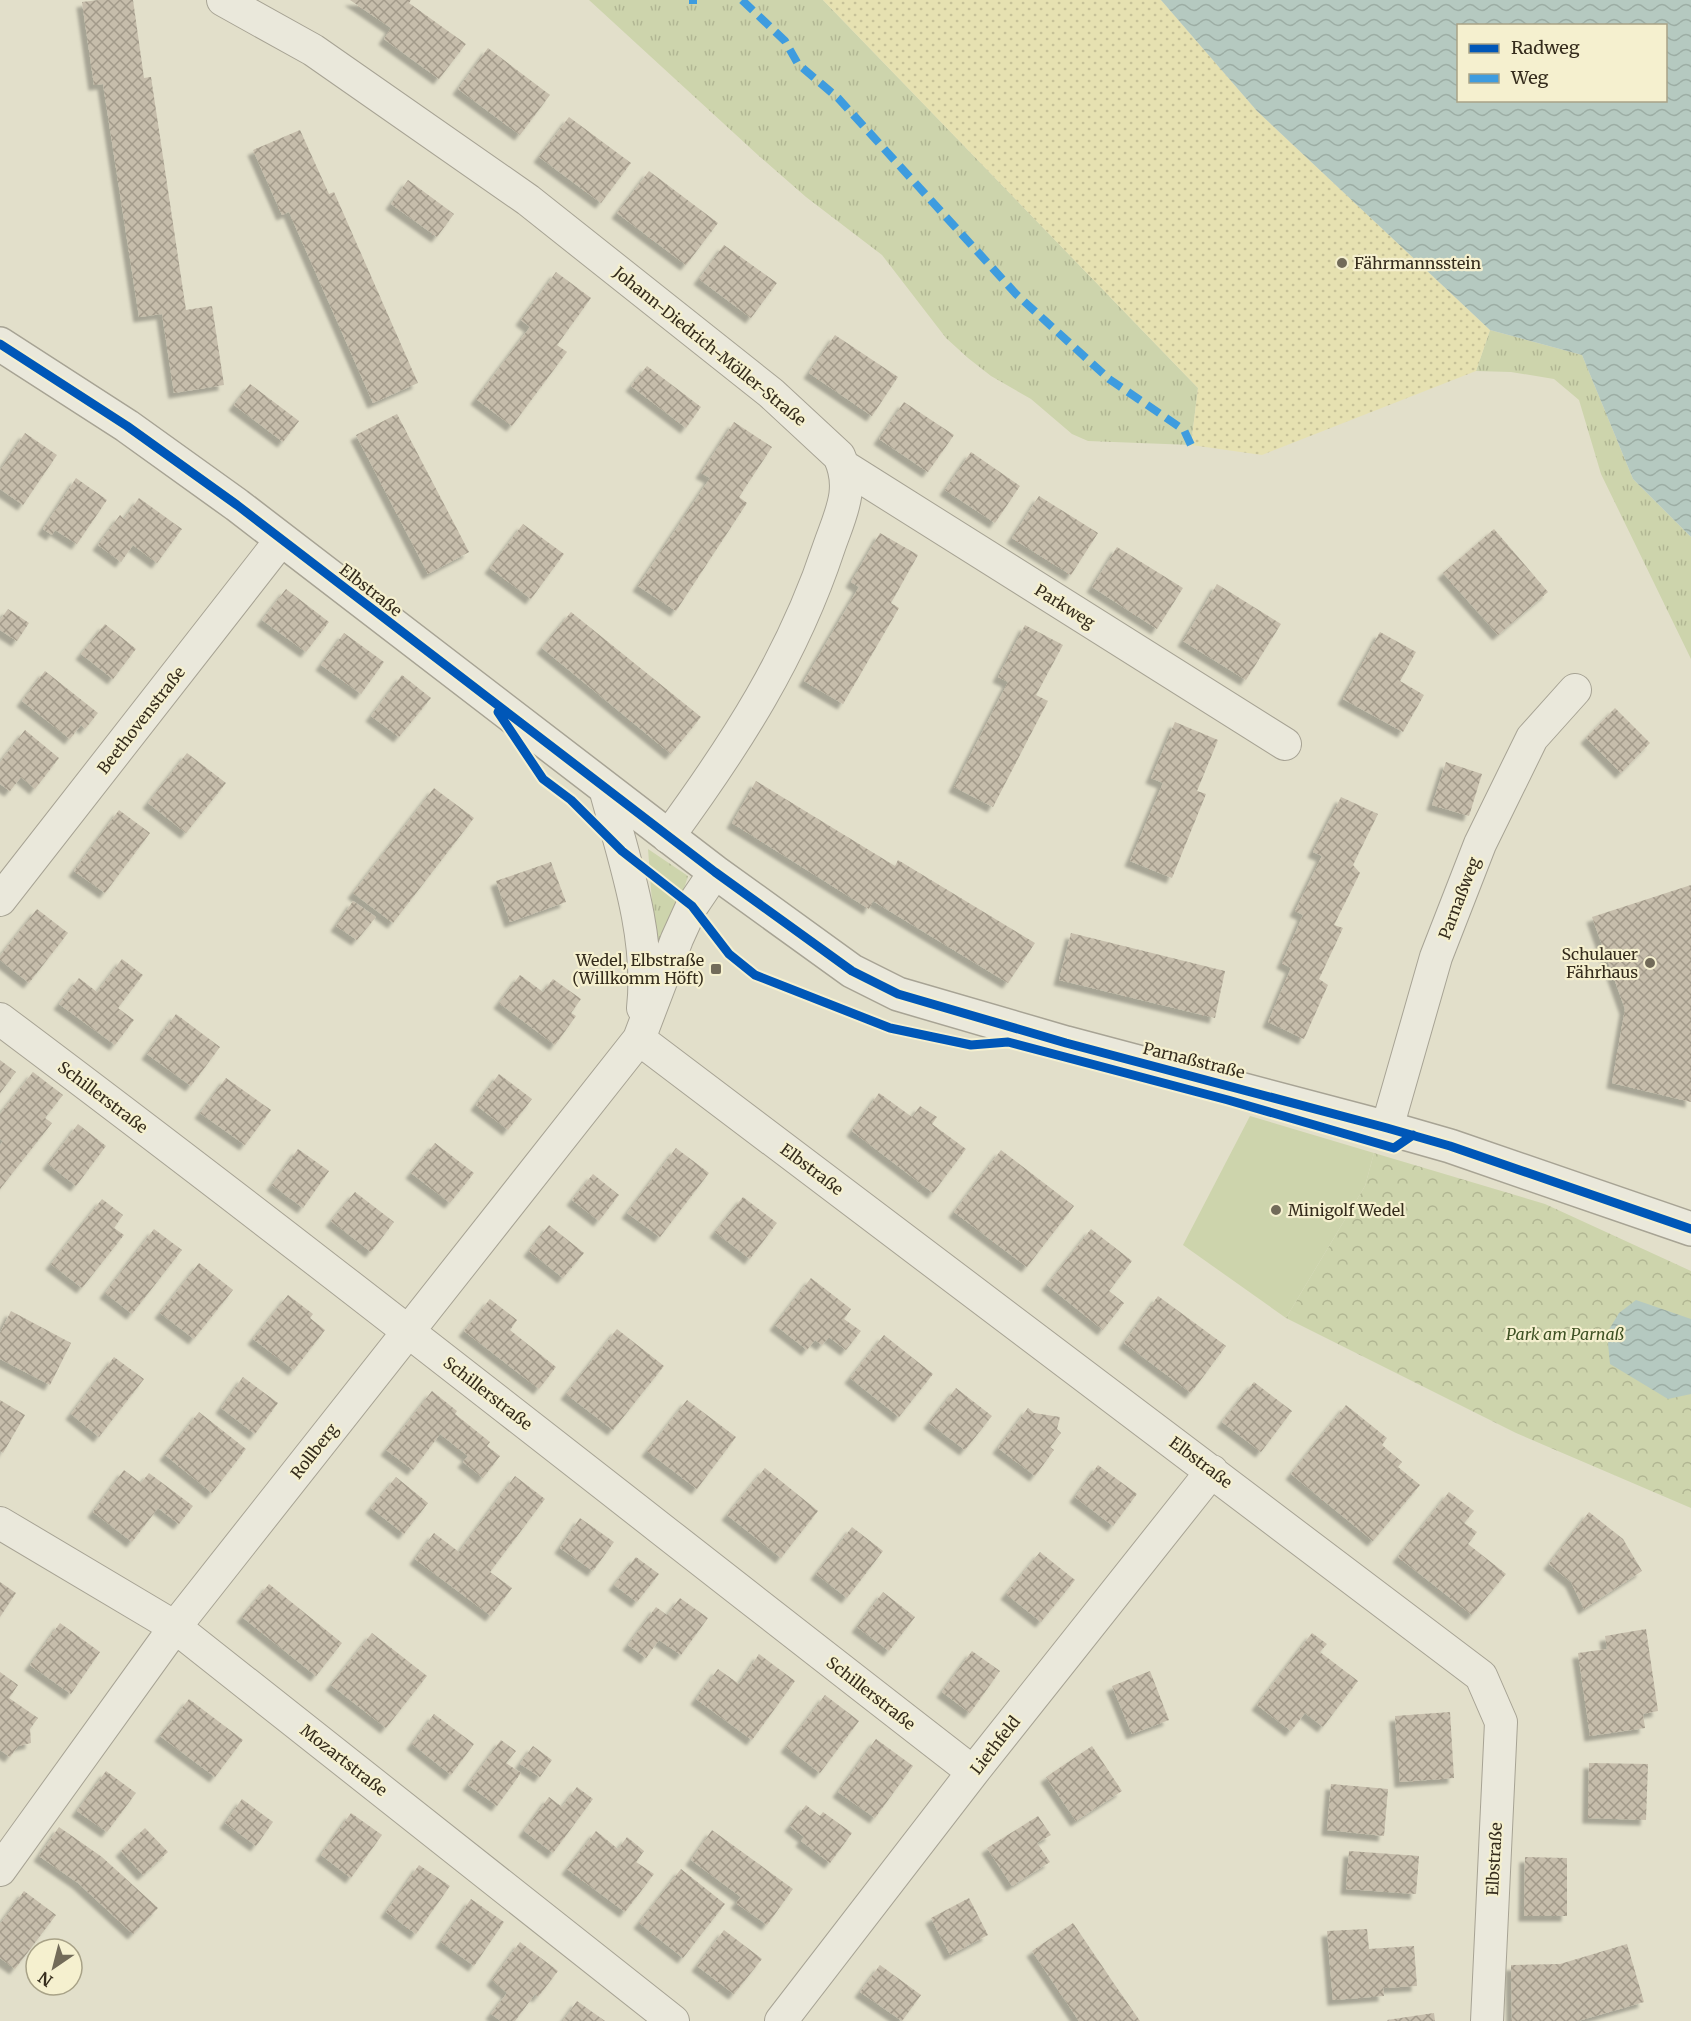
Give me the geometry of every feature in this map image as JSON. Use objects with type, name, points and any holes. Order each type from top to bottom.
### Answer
[{"type":"street","name":"Johann-Diedrich-Möller-Straße","points":[[223,0],[313,50],[528,200],[771,393],[839,456],[845,467]]},
{"type":"street","name":"Elbstraße","points":[[0,344],[128,426],[715,872]]},
{"type":"street","name":"Parkweg","points":[[845,467],[1285,744]]},
{"type":"street","points":[[668,837],[759,704],[799,627],[844,504],[848,487],[845,467]]},
{"type":"street","name":"Beethovenstraße","points":[[0,900],[281,540]]},
{"type":"street","name":"Parnaßweg","points":[[1387,1128],[1436,957],[1479,844],[1532,738],[1575,690]]},
{"type":"street","points":[[605,788],[632,883],[636,909],[645,983],[639,1039]]},
{"type":"street","points":[[639,1039],[692,906],[715,872]]},
{"type":"street","name":"Parnaßstraße","points":[[715,872],[852,970],[898,994],[1066,1043],[1450,1146],[1691,1228]]},
{"type":"street","name":"Schillerstraße","points":[[0,1019],[409,1331],[973,1772]]},
{"type":"street","name":"Elbstraße","points":[[639,1039],[1481,1676],[1501,1722],[1487,2021]]},
{"type":"street","name":"Rollberg","points":[[0,1870],[175,1627],[639,1039]]},
{"type":"street","name":"Liethfeld","points":[[781,2021],[973,1772],[1212,1471]]},
{"type":"street","name":"Mozartstraße","points":[[0,1523],[175,1627],[673,2021]]},
{"type":"green space","points":[[589,0],[823,0],[1198,388],[1191,445],[1088,441],[1072,434],[1031,399],[991,376],[946,338],[882,255],[806,197]]},
{"type":"green space","points":[[1490,330],[1582,355],[1633,479],[1691,537],[1691,659],[1601,474],[1579,400],[1554,379],[1511,372],[1476,371]]},
{"type":"green space","points":[[648,849],[688,876],[673,924],[662,949],[654,929]]},
{"type":"green space","name":"Minigolf Wedel","points":[[1250,1116],[1374,1153],[1365,1186],[1286,1318],[1183,1245]]},
{"type":"green space","name":"Park am Parnaß","points":[[1374,1153],[1545,1204],[1691,1271],[1691,1508],[1516,1433],[1286,1318],[1365,1186]]},
{"type":"sand","points":[[823,0],[1161,0],[1257,111],[1490,330],[1476,371],[1262,455],[1191,445],[1198,388]]},
{"type":"water","points":[[1161,0],[1691,0],[1691,537],[1633,479],[1582,355],[1490,330],[1257,111]]},
{"type":"water","points":[[1636,1300],[1691,1319],[1691,1394],[1668,1399],[1610,1364],[1607,1333],[1619,1313]]},
{"type":"building","points":[[133,0],[144,78],[151,77],[186,310],[212,306],[224,385],[174,393],[162,314],[139,317],[103,84],[94,85],[82,2]]},
{"type":"building","points":[[350,0],[411,0],[409,3],[466,44],[439,79],[384,39],[391,28]]},
{"type":"building","points":[[488,48],[550,95],[520,135],[458,89]]},
{"type":"building","points":[[569,117],[631,163],[601,203],[539,157]]},
{"type":"building","points":[[300,130],[329,194],[334,192],[418,383],[373,403],[289,212],[282,215],[253,150]]},
{"type":"building","points":[[649,171],[718,223],[686,265],[617,213]]},
{"type":"building","points":[[408,180],[454,214],[437,237],[391,204]]},
{"type":"building","points":[[724,245],[777,283],[751,318],[699,279]]},
{"type":"building","points":[[556,272],[591,298],[557,345],[567,352],[512,426],[476,399],[530,327],[521,320]]},
{"type":"building","points":[[835,335],[898,377],[872,416],[809,373]]},
{"type":"building","points":[[647,366],[701,407],[686,428],[631,386]]},
{"type":"building","points":[[250,384],[299,421],[283,442],[234,405]]},
{"type":"building","points":[[904,402],[954,435],[928,472],[879,439]]},
{"type":"building","points":[[397,414],[469,552],[428,574],[356,435]]},
{"type":"building","points":[[734,422],[772,447],[739,497],[747,503],[676,611],[638,586],[710,478],[701,473]]},
{"type":"building","points":[[25,433],[57,455],[23,505],[0,489],[0,470]]},
{"type":"building","points":[[971,452],[1020,486],[995,523],[945,490]]},
{"type":"building","points":[[76,478],[107,500],[77,544],[55,530],[52,535],[43,529]]},
{"type":"building","points":[[1039,496],[1098,533],[1071,575],[1012,538]]},
{"type":"building","points":[[139,498],[182,529],[157,563],[133,545],[121,562],[98,545],[120,515],[124,519]]},
{"type":"building","points":[[523,524],[564,554],[531,599],[490,568]]},
{"type":"building","points":[[1494,529],[1548,592],[1498,635],[1443,573]]},
{"type":"building","points":[[880,533],[918,555],[891,603],[899,608],[843,704],[804,681],[859,587],[851,582]]},
{"type":"building","points":[[1117,547],[1183,588],[1157,629],[1092,587]]},
{"type":"building","points":[[1217,584],[1281,624],[1246,680],[1183,641]]},
{"type":"building","points":[[286,589],[329,622],[306,652],[262,620]]},
{"type":"building","points":[[8,609],[29,623],[17,641],[0,630],[0,620]]},
{"type":"building","points":[[571,612],[701,717],[671,754],[542,648]]},
{"type":"building","points":[[105,624],[136,649],[113,679],[81,654]]},
{"type":"building","points":[[1025,625],[1063,645],[1036,695],[1048,701],[993,807],[954,787],[1008,682],[998,677]]},
{"type":"building","points":[[1380,632],[1416,652],[1400,681],[1424,695],[1403,732],[1343,699]]},
{"type":"building","points":[[344,633],[384,662],[361,694],[321,665]]},
{"type":"building","points":[[45,671],[98,713],[85,729],[81,725],[70,739],[22,701]]},
{"type":"building","points":[[402,675],[431,698],[399,737],[371,716]]},
{"type":"building","points":[[1615,708],[1650,743],[1621,773],[1586,738]]},
{"type":"building","points":[[1175,722],[1218,740],[1197,791],[1206,794],[1172,878],[1130,861],[1163,783],[1151,778]]},
{"type":"building","points":[[25,730],[59,758],[35,789],[21,777],[10,791],[0,784],[0,762]]},
{"type":"building","points":[[187,753],[226,783],[186,833],[148,803]]},
{"type":"building","points":[[1446,762],[1482,774],[1469,816],[1432,805]]},
{"type":"building","points":[[756,781],[895,866],[898,860],[1035,943],[1008,983],[873,901],[869,909],[732,823]]},
{"type":"building","points":[[434,788],[474,818],[393,923],[353,893]]},
{"type":"building","points":[[1341,797],[1378,814],[1353,865],[1360,873],[1334,925],[1343,928],[1319,979],[1328,985],[1304,1039],[1268,1022],[1291,968],[1282,963],[1303,915],[1295,911],[1322,856],[1313,852]]},
{"type":"building","points":[[119,810],[150,833],[105,893],[74,871]]},
{"type":"building","points":[[551,862],[566,902],[510,922],[496,881]]},
{"type":"building","name":"Schulauer Fährhaus","points":[[1691,885],[1691,1102],[1612,1083],[1625,1009],[1592,917]]},
{"type":"building","points":[[353,901],[376,917],[357,940],[336,926]]},
{"type":"building","points":[[37,909],[68,933],[29,983],[0,960],[0,956]]},
{"type":"building","points":[[1071,933],[1225,971],[1215,1018],[1059,980]]},
{"type":"building","points":[[122,959],[143,975],[118,1008],[134,1020],[115,1045],[59,1004],[79,978],[97,992]]},
{"type":"building","points":[[520,975],[543,992],[553,979],[581,999],[571,1013],[576,1016],[555,1045],[499,1003]]},
{"type":"building","points":[[176,1014],[220,1047],[191,1086],[147,1054]]},
{"type":"building","points":[[0,1060],[16,1072],[0,1093]]},
{"type":"building","points":[[33,1072],[63,1095],[45,1118],[52,1123],[0,1189],[0,1145],[3,1141],[0,1139],[0,1114]]},
{"type":"building","points":[[499,1074],[532,1099],[508,1130],[476,1105]]},
{"type":"building","points":[[226,1078],[271,1110],[245,1145],[200,1113]]},
{"type":"building","points":[[879,1093],[912,1117],[920,1106],[937,1117],[932,1124],[966,1149],[933,1193],[852,1131]]},
{"type":"building","points":[[78,1124],[106,1146],[76,1186],[48,1164]]},
{"type":"building","points":[[435,1143],[474,1173],[450,1203],[411,1173]]},
{"type":"building","points":[[676,1148],[709,1173],[660,1237],[627,1213]]},
{"type":"building","points":[[298,1149],[329,1171],[303,1208],[272,1185]]},
{"type":"building","points":[[1001,1150],[1074,1206],[1027,1267],[954,1212]]},
{"type":"building","points":[[593,1174],[619,1195],[599,1221],[572,1200]]},
{"type":"building","points":[[355,1192],[394,1222],[371,1252],[331,1221]]},
{"type":"building","points":[[743,1197],[777,1223],[750,1259],[715,1232]]},
{"type":"building","points":[[102,1199],[123,1215],[114,1228],[124,1235],[82,1288],[51,1264]]},
{"type":"building","points":[[549,1225],[584,1253],[563,1278],[529,1251]]},
{"type":"building","points":[[154,1229],[182,1250],[132,1314],[105,1293]]},
{"type":"building","points":[[1091,1229],[1132,1261],[1109,1291],[1124,1303],[1103,1330],[1047,1285]]},
{"type":"building","points":[[199,1263],[233,1290],[194,1339],[160,1313]]},
{"type":"building","points":[[811,1278],[851,1309],[844,1319],[861,1331],[846,1350],[829,1337],[822,1345],[815,1340],[807,1350],[775,1325]]},
{"type":"building","points":[[288,1295],[313,1314],[310,1318],[325,1330],[294,1370],[253,1339]]},
{"type":"building","points":[[1158,1296],[1226,1346],[1191,1393],[1124,1343]]},
{"type":"building","points":[[490,1299],[517,1320],[510,1330],[556,1367],[539,1389],[464,1331]]},
{"type":"building","points":[[11,1311],[71,1343],[50,1385],[0,1359],[0,1333]]},
{"type":"building","points":[[617,1329],[664,1366],[613,1430],[566,1394]]},
{"type":"building","points":[[884,1335],[933,1374],[899,1417],[850,1378]]},
{"type":"building","points":[[114,1357],[144,1379],[99,1437],[71,1414]]},
{"type":"building","points":[[243,1377],[278,1403],[255,1434],[221,1408]]},
{"type":"building","points":[[1254,1382],[1292,1411],[1261,1452],[1222,1422]]},
{"type":"building","points":[[956,1388],[992,1416],[965,1450],[929,1423]]},
{"type":"building","points":[[432,1391],[457,1411],[455,1414],[490,1442],[487,1446],[500,1456],[483,1478],[463,1462],[468,1456],[440,1434],[413,1470],[386,1450]]},
{"type":"building","points":[[0,1400],[25,1415],[3,1453],[0,1451]]},
{"type":"building","points":[[687,1400],[736,1437],[697,1489],[647,1451]]},
{"type":"building","points":[[1346,1405],[1387,1438],[1382,1445],[1402,1462],[1398,1467],[1420,1485],[1373,1541],[1291,1474]]},
{"type":"building","points":[[1028,1408],[1034,1413],[1060,1417],[1057,1429],[1061,1433],[1050,1447],[1054,1450],[1035,1476],[998,1448]]},
{"type":"building","points":[[199,1412],[246,1449],[212,1493],[165,1455]]},
{"type":"building","points":[[1098,1465],[1137,1494],[1113,1526],[1075,1497]]},
{"type":"building","points":[[765,1468],[818,1511],[781,1558],[727,1515]]},
{"type":"building","points":[[124,1470],[141,1483],[149,1473],[193,1506],[179,1524],[158,1508],[132,1542],[93,1512]]},
{"type":"building","points":[[515,1476],[545,1499],[490,1572],[512,1588],[491,1616],[415,1559],[434,1533],[459,1552]]},
{"type":"building","points":[[396,1477],[428,1503],[404,1534],[371,1508]]},
{"type":"building","points":[[1449,1492],[1474,1511],[1464,1523],[1477,1532],[1468,1544],[1506,1574],[1472,1615],[1398,1557]]},
{"type":"building","points":[[1589,1512],[1623,1539],[1642,1571],[1584,1609],[1571,1582],[1549,1564]]},
{"type":"building","points":[[580,1518],[614,1542],[593,1571],[560,1548]]},
{"type":"building","points":[[852,1527],[883,1551],[847,1598],[816,1574]]},
{"type":"building","points":[[1040,1552],[1075,1580],[1041,1622],[1006,1594]]},
{"type":"building","points":[[636,1557],[659,1574],[637,1602],[614,1585]]},
{"type":"building","points":[[0,1582],[16,1593],[0,1617]]},
{"type":"building","points":[[269,1584],[342,1643],[316,1676],[242,1617]]},
{"type":"building","points":[[883,1592],[915,1617],[889,1651],[857,1627]]},
{"type":"building","points":[[680,1598],[708,1618],[681,1655],[659,1640],[646,1658],[628,1645],[656,1607],[667,1615]]},
{"type":"building","points":[[60,1623],[100,1652],[71,1694],[30,1665]]},
{"type":"building","points":[[1646,1629],[1658,1711],[1643,1714],[1645,1728],[1590,1736],[1578,1653],[1607,1649],[1605,1636]]},
{"type":"building","points":[[372,1633],[427,1676],[386,1728],[331,1685]]},
{"type":"building","points":[[1312,1633],[1327,1644],[1320,1652],[1358,1681],[1323,1727],[1305,1713],[1291,1731],[1257,1705]]},
{"type":"building","points":[[972,1651],[1000,1671],[970,1713],[942,1692]]},
{"type":"building","points":[[759,1654],[795,1681],[752,1740],[696,1699],[718,1669],[739,1684]]},
{"type":"building","points":[[1150,1671],[1169,1720],[1132,1734],[1112,1686]]},
{"type":"building","points":[[0,1672],[18,1685],[9,1698],[38,1718],[30,1729],[31,1743],[18,1746],[10,1757],[0,1750]]},
{"type":"building","points":[[825,1695],[859,1721],[820,1773],[786,1747]]},
{"type":"building","points":[[189,1699],[243,1740],[215,1777],[160,1736]]},
{"type":"building","points":[[1450,1712],[1454,1778],[1400,1782],[1395,1716]]},
{"type":"building","points":[[434,1714],[474,1744],[451,1775],[412,1744]]},
{"type":"building","points":[[876,1739],[913,1766],[875,1818],[838,1792]]},
{"type":"building","points":[[501,1740],[516,1751],[506,1763],[521,1773],[497,1806],[468,1785]]},
{"type":"building","points":[[533,1746],[552,1760],[540,1777],[520,1764]]},
{"type":"building","points":[[1092,1746],[1122,1791],[1076,1821],[1046,1777]]},
{"type":"building","points":[[1589,1763],[1648,1764],[1646,1820],[1588,1818]]},
{"type":"building","points":[[106,1771],[136,1793],[107,1832],[77,1811]]},
{"type":"building","points":[[1331,1784],[1388,1789],[1384,1836],[1327,1830]]},
{"type":"building","points":[[577,1787],[593,1799],[553,1853],[524,1831],[549,1797],[562,1807]]},
{"type":"building","points":[[242,1799],[273,1822],[256,1846],[225,1823]]},
{"type":"building","points":[[806,1805],[820,1816],[823,1812],[852,1833],[830,1863],[801,1841],[804,1837],[790,1826]]},
{"type":"building","points":[[351,1813],[382,1835],[351,1878],[321,1855]]},
{"type":"building","points":[[1038,1816],[1051,1835],[1037,1843],[1050,1862],[1012,1886],[987,1848]]},
{"type":"building","points":[[59,1827],[102,1857],[158,1908],[133,1934],[78,1883],[39,1856]]},
{"type":"building","points":[[145,1828],[168,1852],[143,1875],[121,1851]]},
{"type":"building","points":[[712,1830],[793,1889],[767,1925],[736,1903],[741,1897],[691,1860]]},
{"type":"building","points":[[596,1831],[618,1849],[627,1837],[644,1851],[636,1862],[654,1874],[625,1912],[567,1869]]},
{"type":"building","points":[[1349,1851],[1419,1856],[1416,1894],[1346,1889]]},
{"type":"building","points":[[1525,1857],[1567,1858],[1567,1916],[1524,1916]]},
{"type":"building","points":[[419,1865],[450,1886],[416,1934],[386,1912]]},
{"type":"building","points":[[681,1869],[725,1904],[683,1958],[639,1923]]},
{"type":"building","points":[[24,1891],[56,1915],[39,1937],[24,1937],[24,1957],[15,1969],[0,1958],[0,1924]]},
{"type":"building","points":[[969,1898],[988,1935],[950,1955],[931,1918]]},
{"type":"building","points":[[471,1899],[504,1922],[474,1966],[441,1942]]},
{"type":"building","points":[[1073,1923],[1140,2021],[1079,2021],[1032,1951]]},
{"type":"building","points":[[1367,1929],[1369,1949],[1414,1946],[1417,1986],[1383,1988],[1384,1996],[1333,2000],[1327,1931]]},
{"type":"building","points":[[724,1930],[762,1959],[734,1994],[697,1966]]},
{"type":"building","points":[[520,1942],[558,1971],[538,1997],[535,1994],[515,2021],[501,2021],[491,2014],[507,1993],[492,1980]]},
{"type":"building","points":[[1627,1944],[1644,2002],[1578,2021],[1512,2021],[1511,1965],[1560,1964]]},
{"type":"building","points":[[880,1965],[921,1995],[902,2021],[860,1992]]},
{"type":"building","points":[[577,2001],[605,2021],[563,2021]]},
{"type":"building","points":[[1434,2013],[1435,2021],[1387,2020]]},
{"type":"marked path","points":[[742,0],[785,41],[798,64],[838,98],[1016,294],[1109,379],[1184,430],[1191,445]]},
{"type":"cycle path","points":[[0,344],[127,426],[237,505],[715,872],[852,971],[898,994],[1066,1043],[1450,1146],[1691,1229]]},
{"type":"cycle path","points":[[498,712],[543,779],[571,800],[622,851],[692,906],[729,954],[755,975],[890,1028],[971,1045],[1008,1042],[1228,1100],[1394,1148],[1413,1135]]},
{"type":"place","name":"Fährmannsstein","points":[[1342,263]]},
{"type":"place","name":"Schulauer Fährhaus","points":[[1650,963]]},
{"type":"place","name":"Wedel, Elbstraße (Willkomm Höft)","points":[[716,969]]},
{"type":"place","name":"Minigolf Wedel","points":[[1276,1210]]}]
